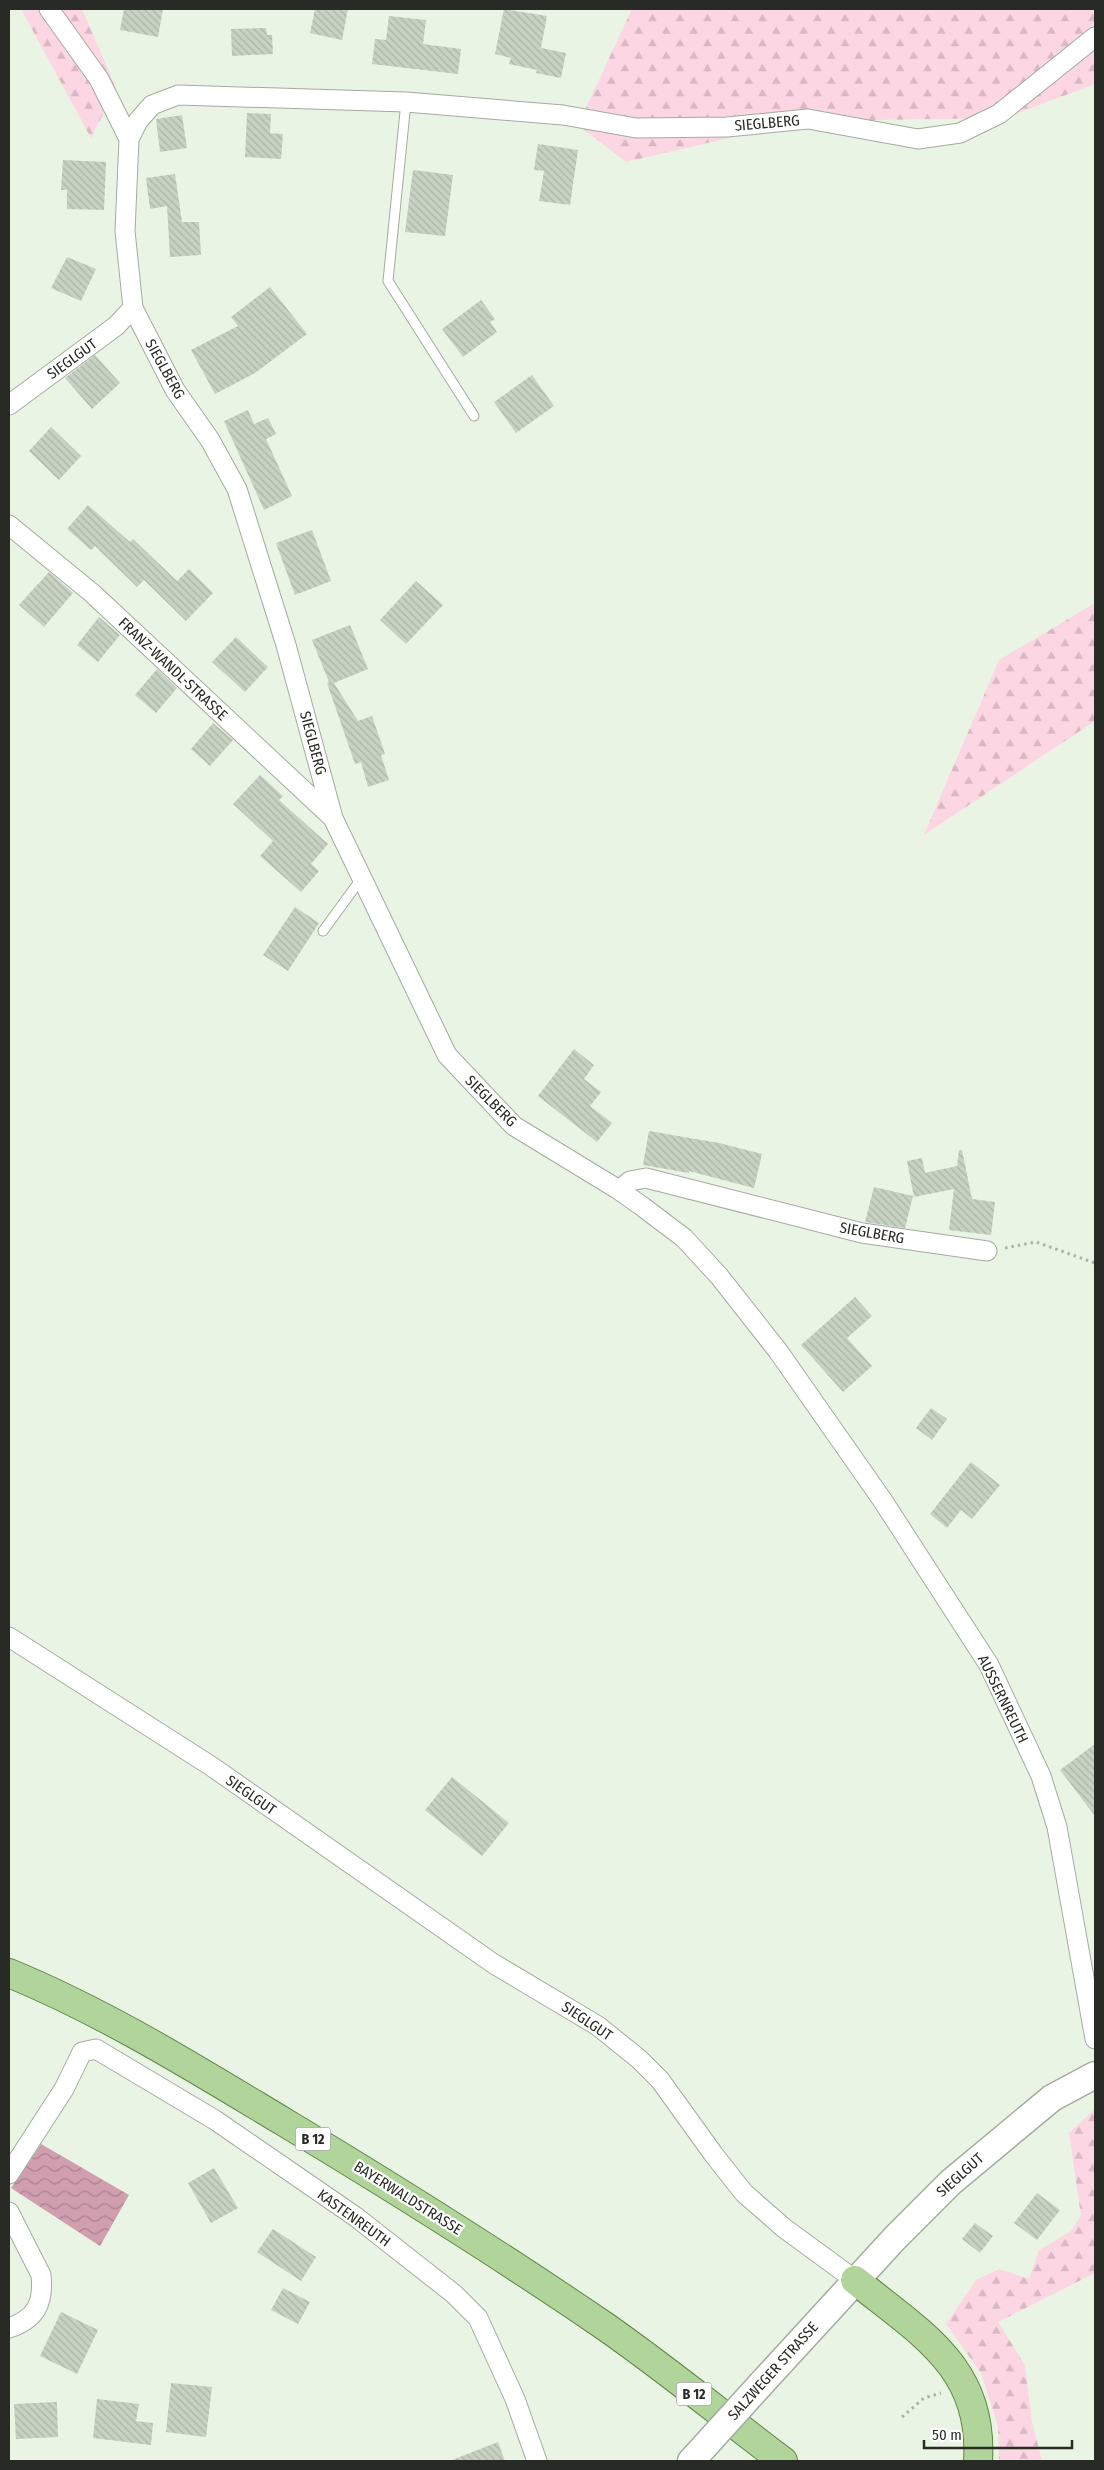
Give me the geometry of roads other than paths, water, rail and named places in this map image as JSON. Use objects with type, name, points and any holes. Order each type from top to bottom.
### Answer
[{"type":"main road","name":"BAYERWALDSTRASSE","points":[[9,1973],[60,1994],[128,2029],[345,2159],[498,2255],[605,2327],[783,2461]]},
{"type":"main road","points":[[856,2280],[929,2340],[951,2363],[965,2384],[976,2414],[979,2441],[978,2461]]},
{"type":"street","points":[[49,9],[99,79],[128,140]]},
{"type":"street","name":"SIEGLBERG","points":[[987,1251],[862,1233],[646,1178],[630,1181],[619,1190],[514,1126],[447,1055],[333,818],[286,645],[237,489],[210,440],[175,390],[133,308],[126,231],[128,140],[138,121],[152,105],[178,96],[406,102],[563,115],[636,128],[727,127],[808,119],[918,139],[960,133],[999,114],[1095,37]]},
{"type":"street","name":"SIEGLGUT","points":[[9,405],[116,326],[133,308]]},
{"type":"street","name":"FRANZ-WANDL-STRASSE","points":[[9,524],[92,593],[333,818]]},
{"type":"street","name":"AUSSERNREUTH","points":[[619,1190],[684,1238],[719,1276],[778,1351],[884,1501],[989,1665],[1041,1776],[1057,1827],[1095,2039]]},
{"type":"street","name":"SIEGLGUT","points":[[9,1637],[211,1766],[494,1964],[598,2026],[639,2059],[660,2080],[744,2193],[784,2228],[856,2280],[951,2182],[1052,2098],[1095,2075]]},
{"type":"street","name":"KASTENREUTH","points":[[9,2174],[64,2089],[82,2052],[96,2048],[215,2120],[356,2216],[454,2294],[478,2318],[515,2398],[537,2461]]},
{"type":"street","points":[[9,2212],[41,2275],[42,2285],[38,2307],[22,2324],[9,2328]]},
{"type":"street","name":"SALZWEGER STRASSE","points":[[697,2454],[856,2280]]},
{"type":"lane","points":[[406,102],[388,281],[474,416]]},
{"type":"lane","points":[[323,931],[362,878]]},
{"type":"water","points":[[41,2144],[129,2195],[100,2246],[11,2188]]}]
